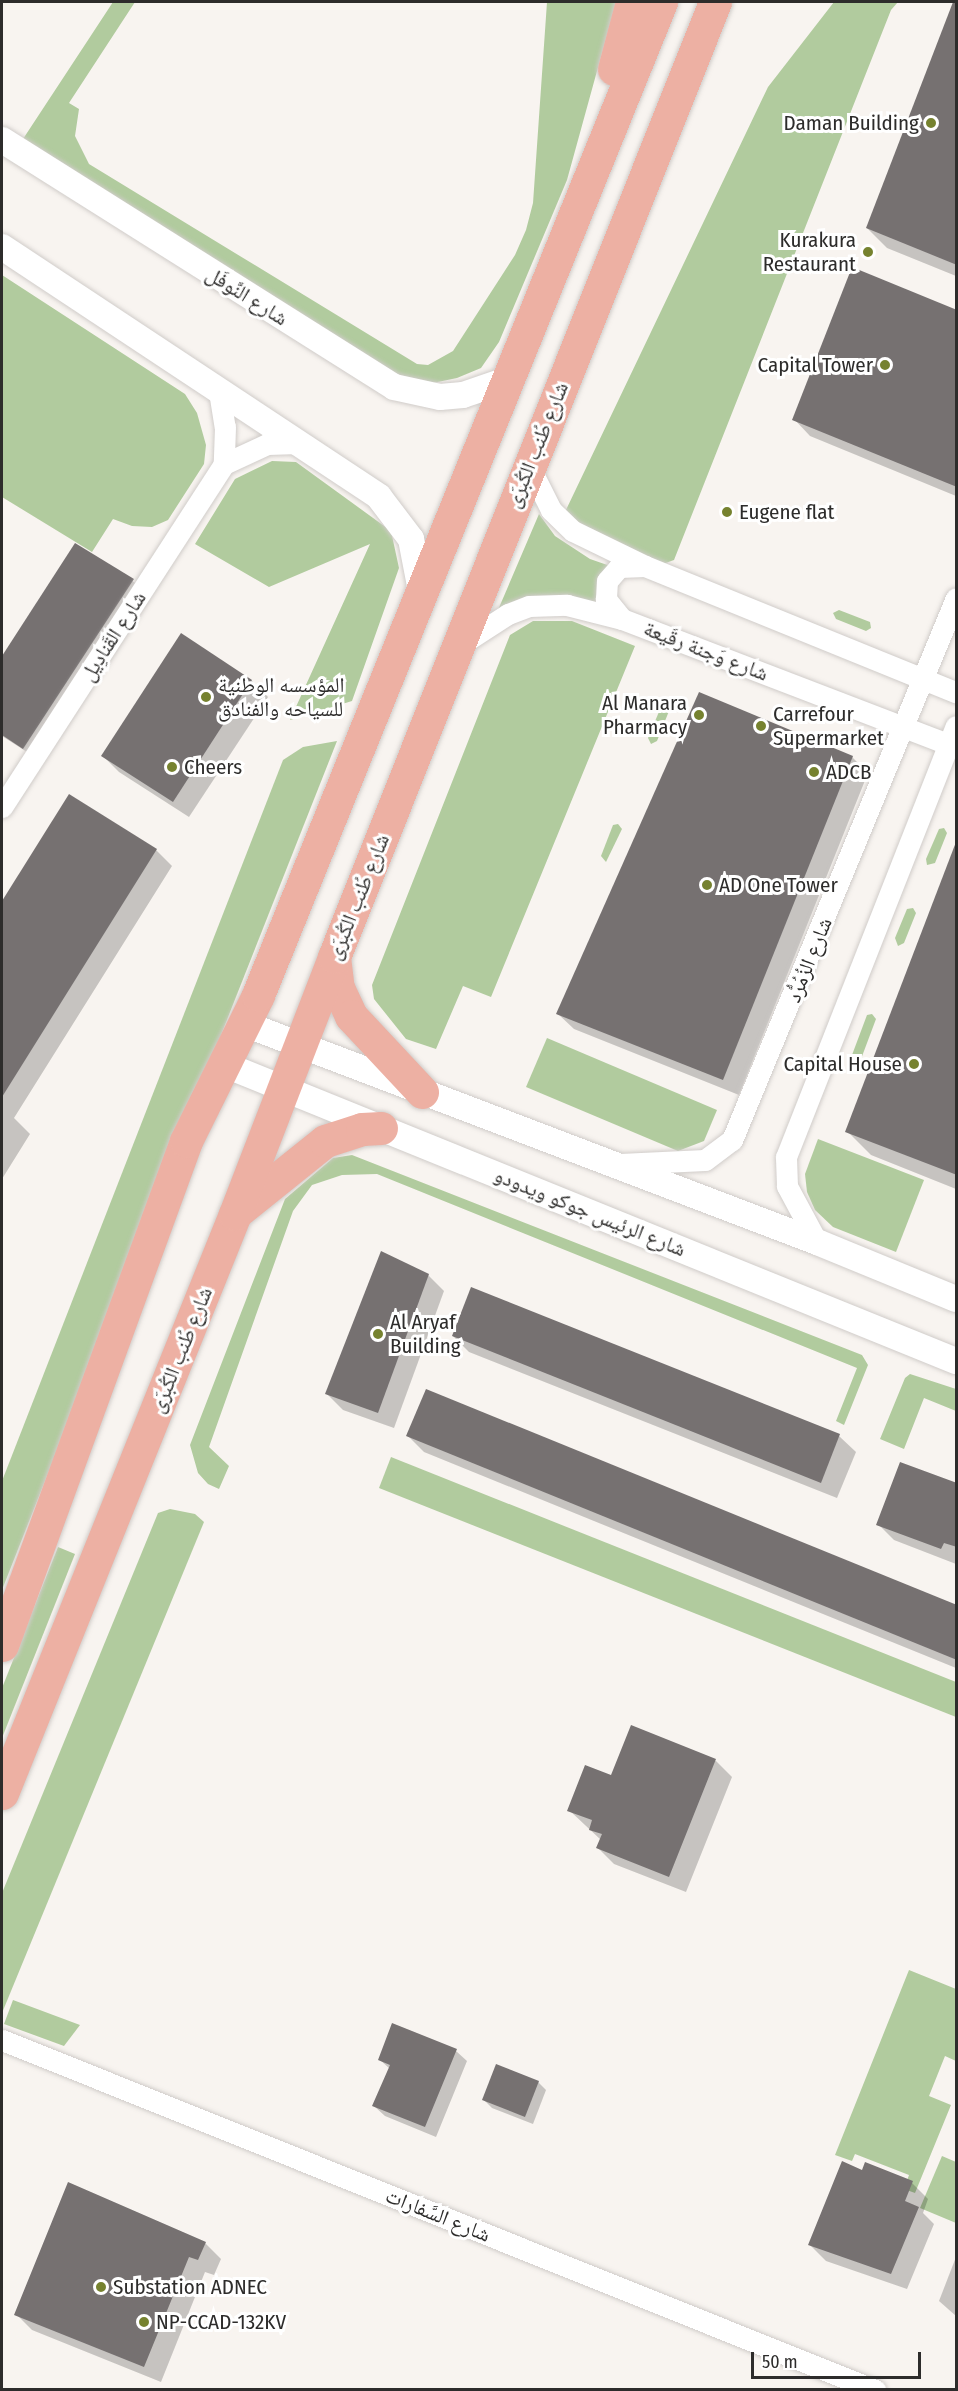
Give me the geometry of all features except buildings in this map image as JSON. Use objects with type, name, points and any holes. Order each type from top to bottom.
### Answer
[{"type":"main road","points":[[576,207],[632,2]]},
{"type":"main road","points":[[2,1645],[186,1141],[244,1024],[661,2]]},
{"type":"main road","name":"شارع طُنب الكُبرَى","points":[[2,1793],[236,1214],[334,957],[715,2]]},
{"type":"main road","points":[[334,957],[338,987],[351,1016],[422,1092]]},
{"type":"main road","points":[[236,1214],[325,1141],[362,1129],[381,1128]]},
{"type":"street","name":"شارع النَّوفَل","points":[[4,146],[394,387],[440,397],[463,395],[507,380]]},
{"type":"street","points":[[2,247],[364,486],[391,509],[417,555],[422,591]]},
{"type":"street","points":[[219,391],[225,427],[224,464],[267,444],[299,443]]},
{"type":"street","name":"شارع القَنادِيل","points":[[2,807],[224,464]]},
{"type":"street","points":[[529,466],[542,496],[561,522],[645,566],[957,692]]},
{"type":"street","points":[[622,619],[606,599],[608,581],[619,567],[645,566]]},
{"type":"street","name":"شارع الزُمُرُّد","points":[[616,1165],[705,1160],[732,1140],[957,598]]},
{"type":"street","name":"شارع وَجنة رقَيعة","points":[[457,648],[491,623],[529,606],[567,605],[622,619],[904,726],[954,739]]},
{"type":"street","points":[[817,1242],[787,1186],[786,1157],[954,739]]},
{"type":"street","points":[[244,1024],[817,1242],[957,1299]]},
{"type":"street","name":"شارع الرئيس جوكو ويدودو","points":[[223,1064],[957,1360]]},
{"type":"street","name":"شارع السَّفارات","points":[[2,2040],[875,2390]]},
{"type":"green space","points":[[113,2],[135,2],[69,103],[79,109],[75,136],[89,164],[417,364],[428,365],[453,351],[515,255],[526,230],[533,203],[547,2],[616,2],[567,180],[499,342],[481,368],[457,378],[428,384],[405,379],[23,139]]},
{"type":"green space","points":[[834,2],[898,2],[891,10],[674,560],[663,564],[604,542],[565,512],[768,87]]},
{"type":"green space","points":[[2,275],[185,394],[197,413],[206,445],[204,464],[168,520],[152,527],[132,526],[113,519],[92,552],[2,497]]},
{"type":"green space","points":[[272,461],[296,462],[391,531],[399,568],[352,701],[290,720],[370,544],[269,587],[195,544],[235,479]]},
{"type":"green space","points":[[539,514],[555,536],[590,559],[616,568],[598,606],[498,610]]},
{"type":"green space","points":[[839,610],[870,622],[871,628],[866,631],[836,619],[833,613]]},
{"type":"green space","points":[[533,621],[572,621],[635,646],[491,997],[463,986],[436,1049],[406,1039],[374,999],[372,985],[510,635]]},
{"type":"green space","points":[[667,706],[669,711],[657,741],[651,744],[648,738],[661,707]]},
{"type":"green space","points":[[337,741],[2,1590],[2,1481],[283,760],[303,747]]},
{"type":"green space","points":[[618,824],[622,829],[606,862],[601,856],[613,825]]},
{"type":"green space","points":[[944,828],[947,833],[935,863],[927,865],[926,859],[939,829]]},
{"type":"green space","points":[[913,908],[916,913],[904,943],[898,946],[895,938],[907,909]]},
{"type":"green space","points":[[872,1014],[876,1019],[861,1059],[855,1062],[852,1055],[867,1015]]},
{"type":"green space","points":[[547,1038],[717,1110],[704,1141],[678,1151],[526,1087]]},
{"type":"green space","points":[[818,1139],[924,1180],[896,1252],[833,1227],[815,1210],[807,1192],[805,1174]]},
{"type":"green space","points":[[352,1155],[862,1355],[868,1365],[844,1425],[836,1421],[857,1368],[377,1174],[342,1175],[312,1185],[293,1211],[209,1447],[229,1466],[219,1489],[208,1484],[198,1473],[190,1445],[285,1199],[333,1158]]},
{"type":"green space","points":[[910,1374],[956,1389],[956,1411],[924,1398],[904,1449],[880,1439],[905,1378]]},
{"type":"green space","points":[[391,1457],[956,1682],[956,1717],[379,1488]]},
{"type":"green space","points":[[170,1509],[195,1514],[204,1522],[2,2013],[2,1893],[158,1513]]},
{"type":"green space","points":[[58,1547],[75,1554],[2,1738],[2,1688]]},
{"type":"green space","points":[[909,1970],[956,1989],[956,2061],[945,2056],[929,2096],[951,2105],[915,2193],[904,2189],[909,2175],[855,2154],[852,2161],[835,2155]]},
{"type":"green space","points":[[13,2000],[80,2025],[64,2046],[4,2024]]},
{"type":"green space","points":[[942,2156],[956,2162],[956,2223],[920,2208]]},
{"type":"place","name":"Daman Building","points":[[931,123]]},
{"type":"place","name":"Kurakura Restaurant","points":[[868,252]]},
{"type":"place","name":"Capital Tower","points":[[885,365]]},
{"type":"place","name":"Eugene flat","points":[[727,512]]},
{"type":"place","name":"المؤسسه الوطنية للسياحه والفنادق","points":[[206,697]]},
{"type":"place","name":"Al Manara Pharmacy","points":[[699,715]]},
{"type":"place","name":"Carrefour Supermarket","points":[[761,726]]},
{"type":"place","name":"Cheers","points":[[172,767]]},
{"type":"place","name":"ADCB","points":[[814,772]]},
{"type":"place","name":"AD One Tower","points":[[707,885]]},
{"type":"place","name":"Capital House","points":[[914,1064]]},
{"type":"place","name":"Al Aryaf Building","points":[[378,1334]]},
{"type":"place","name":"Substation ADNEC","points":[[101,2287]]},
{"type":"place","name":"NP-CCAD-132KV","points":[[144,2322]]}]
